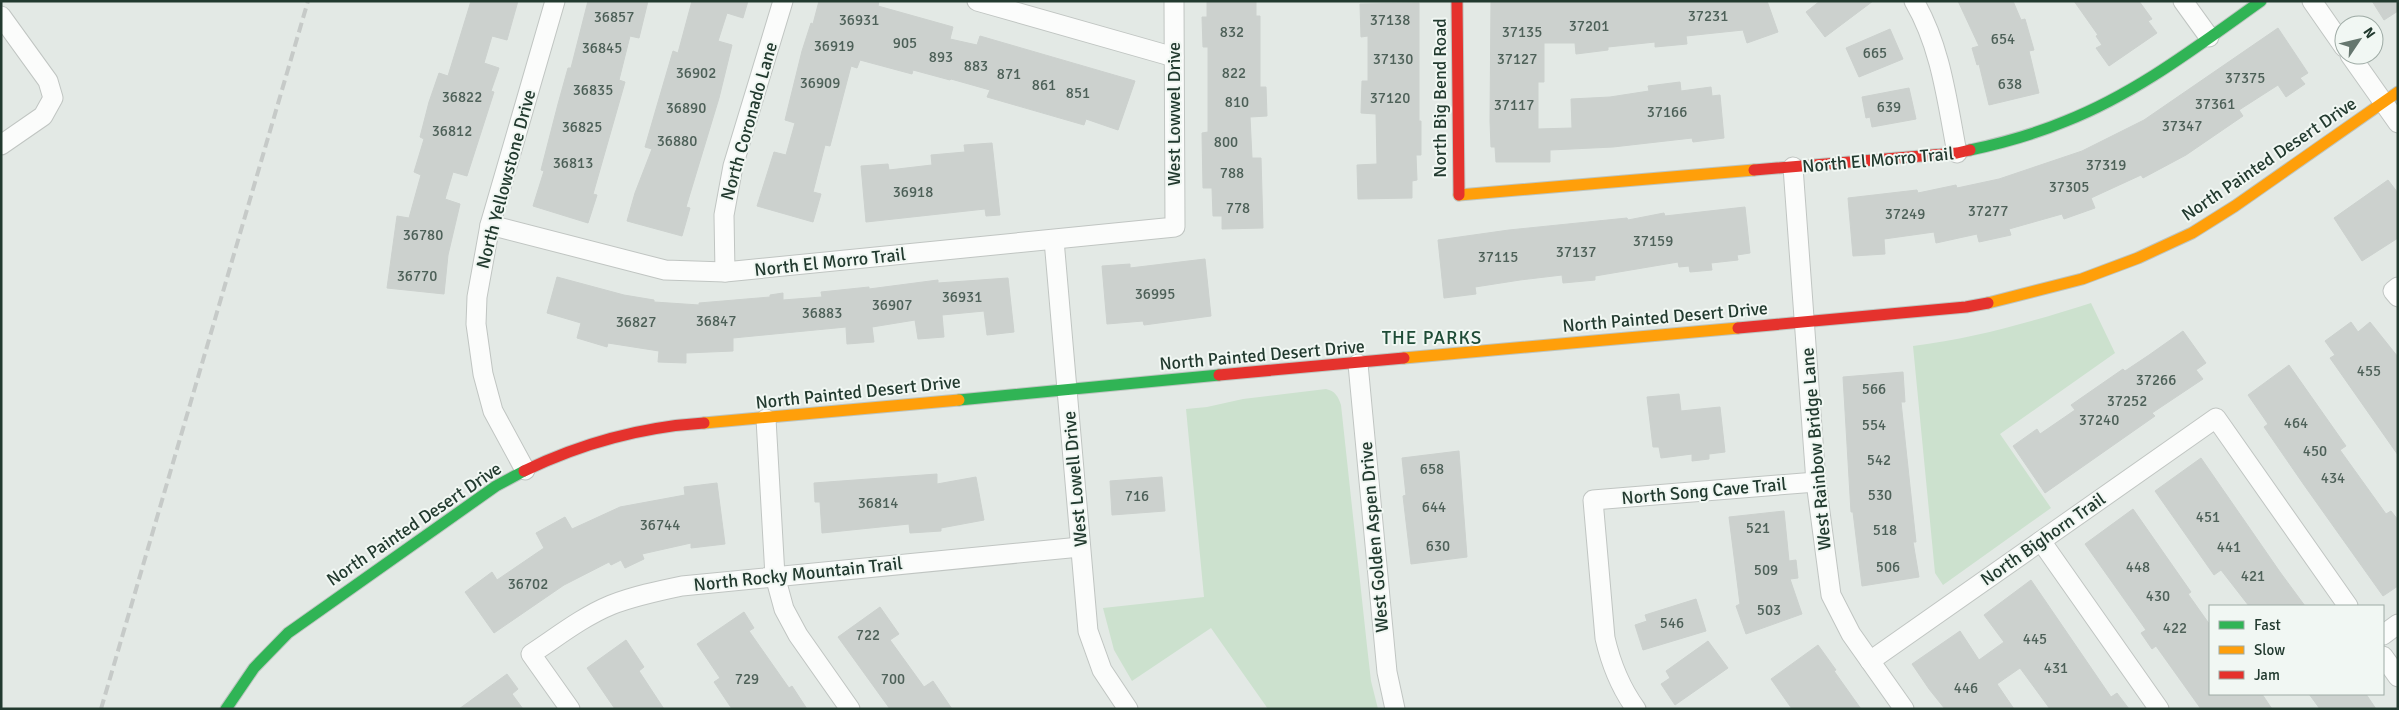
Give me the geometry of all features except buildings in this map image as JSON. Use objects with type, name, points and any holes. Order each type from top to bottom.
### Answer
[{"type":"street","name":"North Yellowstone Drive","points":[[525,470],[493,411],[483,374],[476,324],[480,271],[490,226],[556,1]]},
{"type":"street","name":"North Coronado Lane","points":[[725,272],[724,215],[733,166],[784,1]]},
{"type":"street","points":[[977,1],[1174,57]]},
{"type":"street","name":"West Lowwel Drive","points":[[1174,1],[1175,227]]},
{"type":"street","name":"North Big Bend Road","points":[[1457,1],[1457,195]]},
{"type":"street","points":[[1914,1],[1933,40],[1958,153]]},
{"type":"street","points":[[2183,1],[2209,38]]},
{"type":"street","name":"North El Morro Trail","points":[[1457,195],[1958,153],[2006,143],[2068,120],[2147,78],[2209,38],[2261,1]]},
{"type":"street","points":[[2312,1],[2334,33]]},
{"type":"street","points":[[1,16],[48,81],[53,98],[43,116],[1,145]]},
{"type":"street","points":[[2360,65],[2391,97],[2398,123]]},
{"type":"street","name":"North Painted Desert Drive","points":[[226,709],[254,668],[288,634],[496,486],[525,470],[584,445],[614,437],[691,424],[766,420],[1068,389],[1358,364],[1966,307],[2000,302],[2031,295],[2104,272],[2192,233],[2228,211],[2391,97]]},
{"type":"street","name":"West Rainbow Bridge Lane","points":[[1793,167],[1816,482],[1831,595],[1839,613],[1904,709]]},
{"type":"street","name":"North El Morro Trail","points":[[490,226],[665,270],[725,272],[1175,227]]},
{"type":"street","name":"West Lowell Drive","points":[[1054,240],[1088,631],[1102,670],[1128,709]]},
{"type":"street","name":"West Golden Aspen Drive","points":[[1358,364],[1387,672],[1395,709]]},
{"type":"street","name":"North Bighorn Trail","points":[[1870,661],[2216,418],[2347,605]]},
{"type":"street","points":[[766,420],[776,576],[784,609],[798,635],[850,709]]},
{"type":"street","name":"North Song Cave Trail","points":[[1636,709],[1621,684],[1610,659],[1605,638],[1593,500],[1816,482]]},
{"type":"street","points":[[2041,541],[2159,709]]},
{"type":"street","name":"North Rocky Mountain Trail","points":[[570,709],[531,654],[574,625],[610,606],[638,596],[682,586],[1080,547]]},
{"type":"street","points":[[2384,634],[2398,624]]},
{"type":"street","points":[[2384,657],[2398,677]]},
{"type":"green space","points":[[2091,303],[2115,353],[2000,434],[2051,508],[1943,585],[1935,573],[1913,346],[1959,339],[2003,329]]},
{"type":"green space","points":[[1326,389],[1336,394],[1341,405],[1371,681],[1378,709],[1268,709],[1211,628],[1132,681],[1114,650],[1103,608],[1204,597],[1186,409],[1207,407],[1243,399]]},
{"type":"railway","points":[[101,709],[308,1]]},
{"type":"traffic: fast","points":[[1970,150],[2043,130],[2118,97],[2191,51],[2261,1]]},
{"type":"traffic: fast","points":[[959,400],[1219,375]]},
{"type":"traffic: fast","points":[[226,709],[254,668],[288,633],[496,486],[524,471]]},
{"type":"traffic: slow","points":[[1988,303],[2082,279],[2138,258],[2192,233],[2235,206],[2398,92]]},
{"type":"traffic: slow","points":[[1459,195],[1754,170]]},
{"type":"traffic: slow","points":[[1404,358],[1738,328]]},
{"type":"traffic: slow","points":[[704,423],[959,400]]},
{"type":"traffic: jam","points":[[1457,1],[1459,195]]},
{"type":"traffic: jam","points":[[1754,170],[1957,153],[1970,150]]},
{"type":"traffic: jam","points":[[1738,328],[1966,307],[1988,303]]},
{"type":"traffic: jam","points":[[1219,375],[1404,358]]},
{"type":"traffic: jam","points":[[524,471],[545,461],[611,438],[657,428],[704,423]]},
{"type":"district","name":"THE PARKS","points":[[1432,337]]}]
